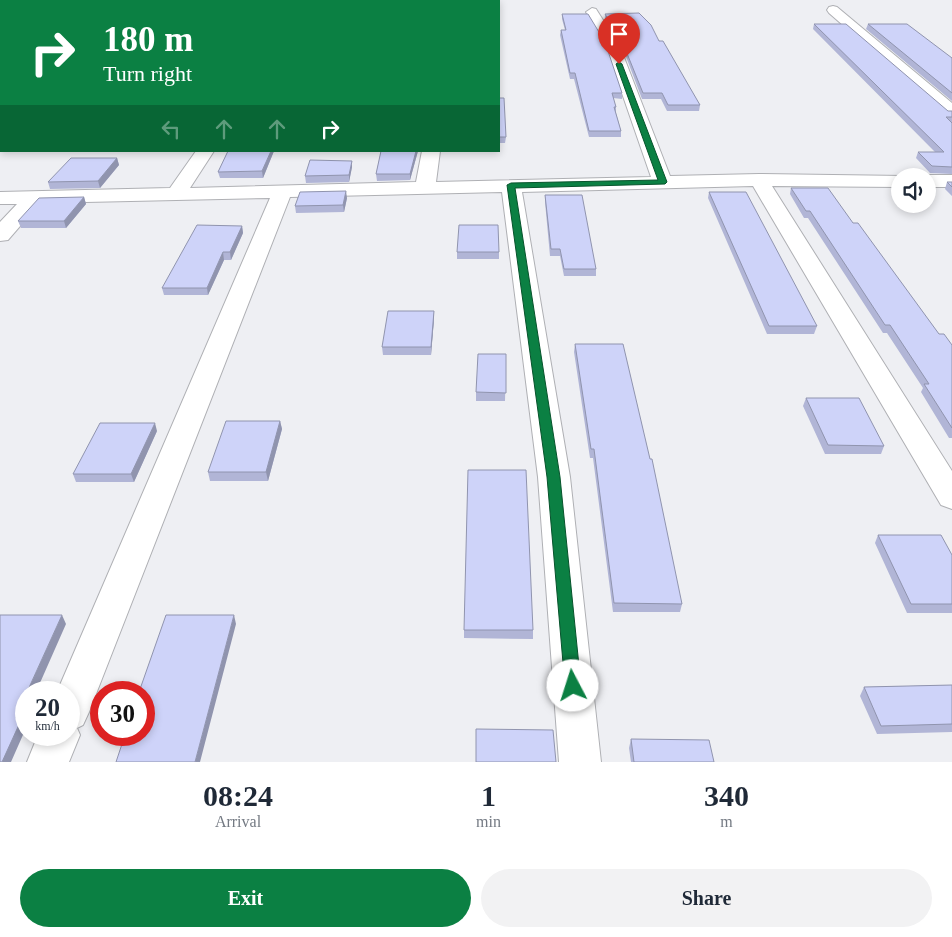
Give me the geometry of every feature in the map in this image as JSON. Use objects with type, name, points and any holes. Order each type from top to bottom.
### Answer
[{"type":"street","points":[[833,10],[952,111]]},
{"type":"street","points":[[592,12],[613,47],[662,182]]},
{"type":"street","points":[[176,194],[204,152]]},
{"type":"street","points":[[425,188],[431,152]]},
{"type":"street","points":[[759,180],[952,497]]},
{"type":"street","points":[[0,198],[282,193],[511,185],[759,180],[891,181]]},
{"type":"street","points":[[936,181],[952,181]]},
{"type":"street","points":[[511,185],[554,477],[580,762]]},
{"type":"street","points":[[80,685],[282,193]]},
{"type":"street","points":[[0,235],[34,197]]},
{"type":"street","points":[[48,762],[55,746]]},
{"type":"building","points":[[639,13],[651,25],[659,41],[663,41],[700,105],[668,105],[662,93],[643,93],[622,41],[605,14]]},
{"type":"building","points":[[562,14],[588,14],[605,42],[622,93],[612,93],[621,131],[589,131],[575,73],[570,73],[561,30],[566,30]]},
{"type":"building","points":[[814,24],[846,24],[948,111],[952,111],[952,117],[946,117],[952,123],[952,167],[932,166],[918,152],[944,152]]},
{"type":"building","points":[[868,24],[907,24],[952,58],[952,93]]},
{"type":"building","points":[[500,98],[504,98],[506,137],[500,137]]},
{"type":"building","points":[[228,152],[271,152],[262,171],[218,172]]},
{"type":"building","points":[[381,152],[416,152],[410,174],[376,174]]},
{"type":"building","points":[[71,158],[117,158],[98,181],[48,182]]},
{"type":"building","points":[[310,160],[352,161],[349,175],[305,176]]},
{"type":"building","points":[[791,188],[828,188],[853,223],[858,223],[939,334],[944,334],[952,345],[952,428],[924,384],[929,384],[890,325],[885,325],[810,211],[806,211]]},
{"type":"building","points":[[346,191],[343,205],[295,206],[300,192]]},
{"type":"building","points":[[709,192],[746,192],[817,326],[769,326]]},
{"type":"building","points":[[545,195],[582,195],[596,269],[564,269],[560,249],[551,249]]},
{"type":"building","points":[[84,197],[64,221],[18,221],[39,198]]},
{"type":"building","points":[[197,225],[242,226],[230,252],[223,252],[207,288],[162,288]]},
{"type":"building","points":[[459,225],[498,225],[499,252],[457,252]]},
{"type":"building","points":[[388,311],[434,311],[431,347],[382,347]]},
{"type":"building","points":[[575,344],[623,344],[650,459],[652,459],[682,604],[614,603],[594,449],[591,449]]},
{"type":"building","points":[[478,354],[506,354],[506,393],[476,392]]},
{"type":"building","points":[[806,398],[859,398],[884,446],[828,445]]},
{"type":"building","points":[[226,421],[280,421],[266,472],[208,472]]},
{"type":"building","points":[[100,423],[155,423],[131,474],[73,474]]},
{"type":"building","points":[[468,470],[526,470],[533,630],[464,630]]},
{"type":"building","points":[[878,535],[941,535],[952,555],[952,604],[911,604]]},
{"type":"building","points":[[0,615],[62,615],[32,681],[15,681],[15,733],[2,762],[0,762]]},
{"type":"building","points":[[166,615],[234,615],[195,762],[116,762],[121,746],[155,746],[155,681],[143,681]]},
{"type":"building","points":[[952,685],[952,724],[881,726],[864,687]]},
{"type":"building","points":[[476,729],[553,730],[556,762],[476,762]]},
{"type":"building","points":[[631,739],[709,740],[714,762],[634,762]]},
{"type":"route","points":[[573,686],[554,477],[511,185],[662,182],[619,64]]}]
